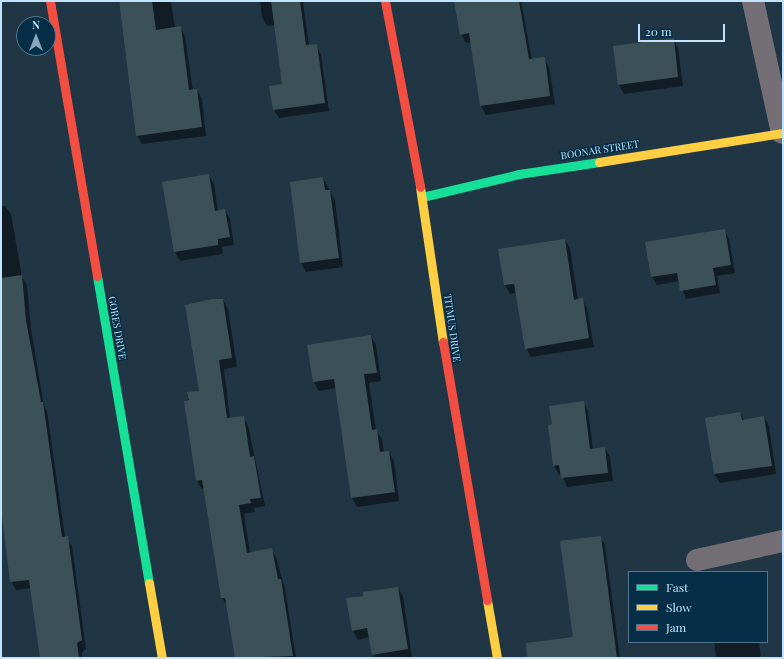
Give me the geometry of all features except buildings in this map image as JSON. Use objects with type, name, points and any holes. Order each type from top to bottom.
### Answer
[{"type":"street","name":"GORES DRIVE","points":[[50,1],[162,658]]},
{"type":"street","name":"TITMUS DRIVE","points":[[385,1],[422,197],[446,365],[497,658]]},
{"type":"street","points":[[753,1],[782,133]]},
{"type":"street","name":"BOONAR STREET","points":[[422,197],[520,174],[782,133]]},
{"type":"street","points":[[697,560],[783,541]]},
{"type":"traffic: fast","points":[[422,197],[519,174],[599,162]]},
{"type":"traffic: fast","points":[[97,276],[149,583]]},
{"type":"traffic: slow","points":[[599,162],[783,133]]},
{"type":"traffic: slow","points":[[420,187],[443,342]]},
{"type":"traffic: slow","points":[[149,583],[162,658]]},
{"type":"traffic: slow","points":[[487,600],[497,658]]},
{"type":"traffic: jam","points":[[50,1],[97,276]]},
{"type":"traffic: jam","points":[[385,1],[420,187]]},
{"type":"traffic: jam","points":[[443,342],[487,600]]}]
